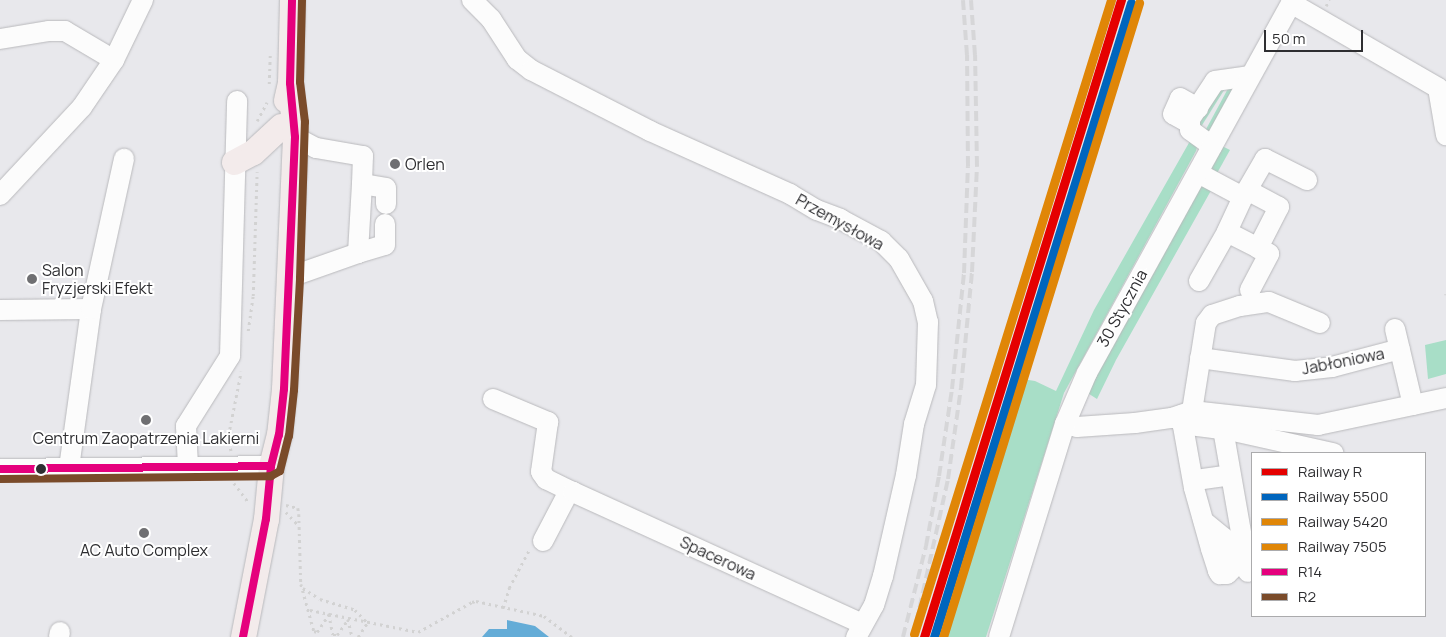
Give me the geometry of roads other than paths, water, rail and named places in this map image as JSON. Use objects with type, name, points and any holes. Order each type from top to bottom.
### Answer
[{"type":"main road","points":[[242,637],[266,519],[271,466],[280,435],[284,390],[290,277],[288,131],[279,84],[292,0]]},
{"type":"main road","points":[[244,157],[288,131]]},
{"type":"main road","points":[[271,466],[268,436],[277,272],[288,131]]},
{"type":"street","points":[[0,196],[82,106],[114,60],[143,0]]},
{"type":"street","name":"Przemysłowa","points":[[472,0],[491,19],[518,59],[531,70],[650,131],[790,194],[817,210],[840,219],[881,241],[899,259],[923,301],[928,322],[926,385],[914,424],[906,475],[882,576],[874,605],[859,631]]},
{"type":"street","points":[[1292,1],[1442,88],[1446,135]]},
{"type":"street","name":"30 Stycznia","points":[[999,637],[1064,424],[1098,350],[1292,1]]},
{"type":"street","points":[[0,39],[49,31],[65,32],[114,60]]},
{"type":"street","points":[[1212,146],[1193,133],[1194,115],[1215,82],[1249,76]]},
{"type":"street","points":[[188,466],[186,426],[230,356],[244,157],[237,101]]},
{"type":"street","points":[[288,131],[316,148],[363,156],[358,253]]},
{"type":"street","points":[[69,468],[91,309],[124,159]]},
{"type":"street","points":[[1199,281],[1265,159],[1307,180]]},
{"type":"street","points":[[1198,173],[1279,208],[1258,248]]},
{"type":"street","points":[[362,184],[386,188],[386,204]]},
{"type":"street","points":[[290,277],[385,245],[385,224]]},
{"type":"street","points":[[1226,232],[1269,254],[1250,290]]},
{"type":"street","points":[[1204,522],[1194,488],[1185,416],[1200,358],[1206,323],[1212,315],[1240,306],[1269,302],[1320,323]]},
{"type":"street","points":[[0,310],[91,309]]},
{"type":"street","points":[[1395,329],[1400,349]]},
{"type":"street","name":"Jabłoniowa","points":[[1200,358],[1295,371],[1332,366],[1400,349],[1413,405]]},
{"type":"street","points":[[1064,424],[1077,426],[1134,423],[1185,416],[1318,425],[1446,398]]},
{"type":"street","name":"Spacerowa","points":[[493,399],[548,422],[541,472],[546,479],[859,631]]},
{"type":"street","points":[[1185,416],[1223,429],[1328,452]]},
{"type":"street","points":[[1223,429],[1230,475],[1245,527],[1248,572]]},
{"type":"street","points":[[0,469],[271,466]]},
{"type":"street","points":[[1203,479],[1230,475]]},
{"type":"street","points":[[538,542],[566,495],[574,492]]},
{"type":"water","points":[[507,620],[535,626],[549,637],[482,637],[489,629],[507,629]]},
{"type":"railway","points":[[903,637],[926,546],[939,476],[952,389],[964,273],[968,166],[967,55],[963,0]]},
{"type":"railway","points":[[913,637],[948,479],[961,388],[972,272],[977,166],[975,55],[971,0]]},
{"type":"rail line","name":"5420","points":[[914,634],[1111,0]]},
{"type":"rail line","name":"R","points":[[924,637],[1121,0]]},
{"type":"rail line","name":"5500","points":[[934,637],[1131,3]]},
{"type":"rail line","name":"7505","points":[[943,637],[1139,3]]},
{"type":"place","name":"Orlen","points":[[395,164]]},
{"type":"place","name":"Salon Fryzjerski Efekt","points":[[32,279]]},
{"type":"place","name":"Centrum Zaopatrzenia Lakierni","points":[[146,420]]},
{"type":"place","name":"AC Auto Complex","points":[[144,533]]}]
